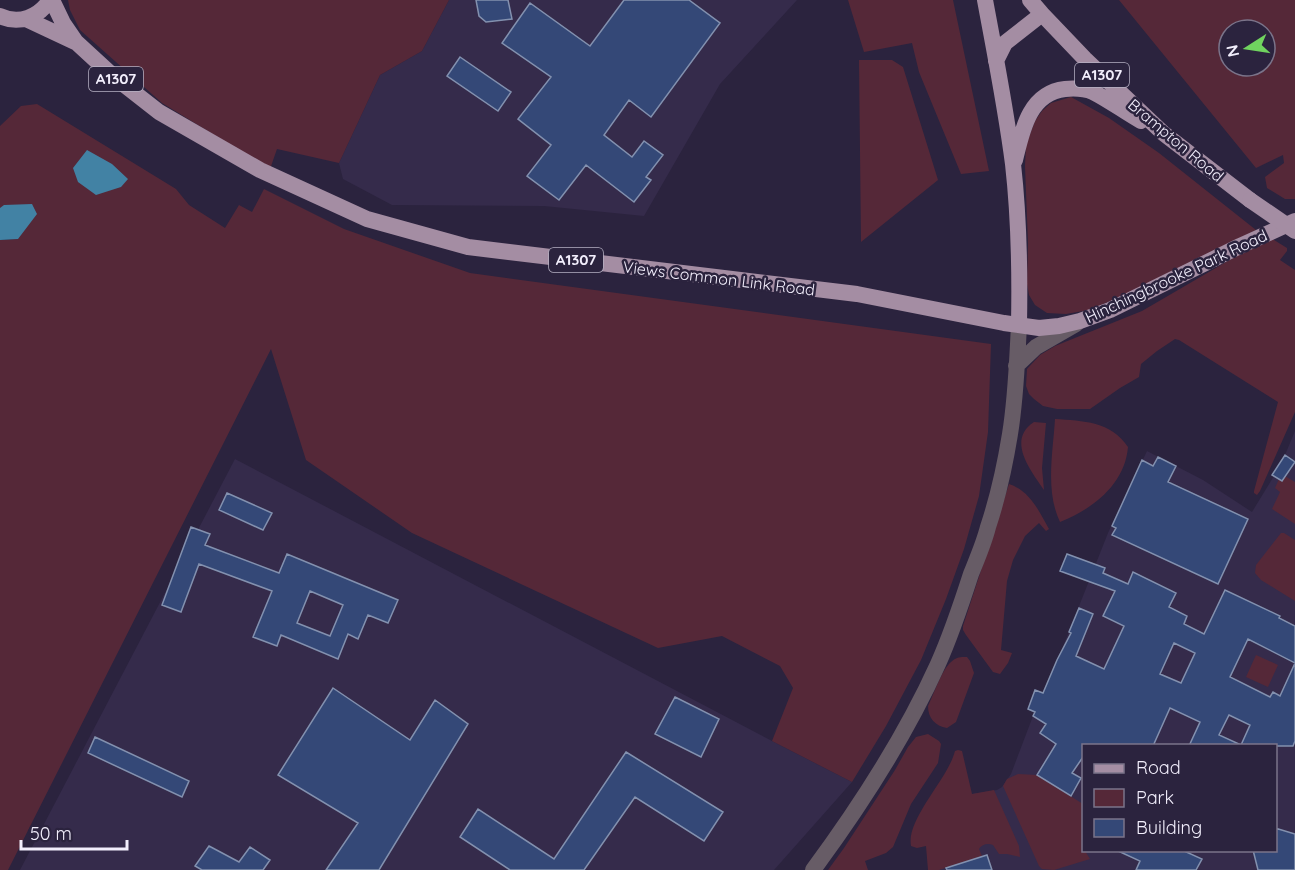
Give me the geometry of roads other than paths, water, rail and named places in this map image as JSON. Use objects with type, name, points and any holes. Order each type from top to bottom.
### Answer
[{"type":"main road","points":[[0,28],[14,18],[36,14],[51,0]]},
{"type":"main road","name":"Views Common Link Road","points":[[51,0],[76,42],[113,76],[159,112],[260,170],[368,219],[468,248],[857,294],[1019,325]]},
{"type":"main road","points":[[985,0],[1013,166],[1018,239],[1019,325]]},
{"type":"main road","name":"Brampton Road","points":[[1030,0],[1085,58],[1162,133],[1295,231]]},
{"type":"main road","points":[[996,62],[1005,43],[1042,14]]},
{"type":"main road","name":"Views Common Link Road","points":[[14,18],[76,42]]},
{"type":"main road","points":[[1013,166],[1023,128],[1033,107],[1045,96],[1060,90],[1078,88],[1091,92],[1162,133]]},
{"type":"main road","name":"Hinchingbrooke Park Road","points":[[1019,325],[1039,328],[1059,326],[1110,310],[1295,221]]},
{"type":"street","points":[[1016,366],[1036,347],[1080,321]]},
{"type":"street","points":[[813,870],[876,779],[897,743],[927,686],[953,628],[988,528],[1001,480],[1010,434],[1019,325]]},
{"type":"water","points":[[87,150],[112,164],[128,179],[121,187],[96,195],[78,182],[73,168]]},
{"type":"water","points":[[32,204],[37,214],[18,239],[0,240],[0,208],[4,205]]}]
